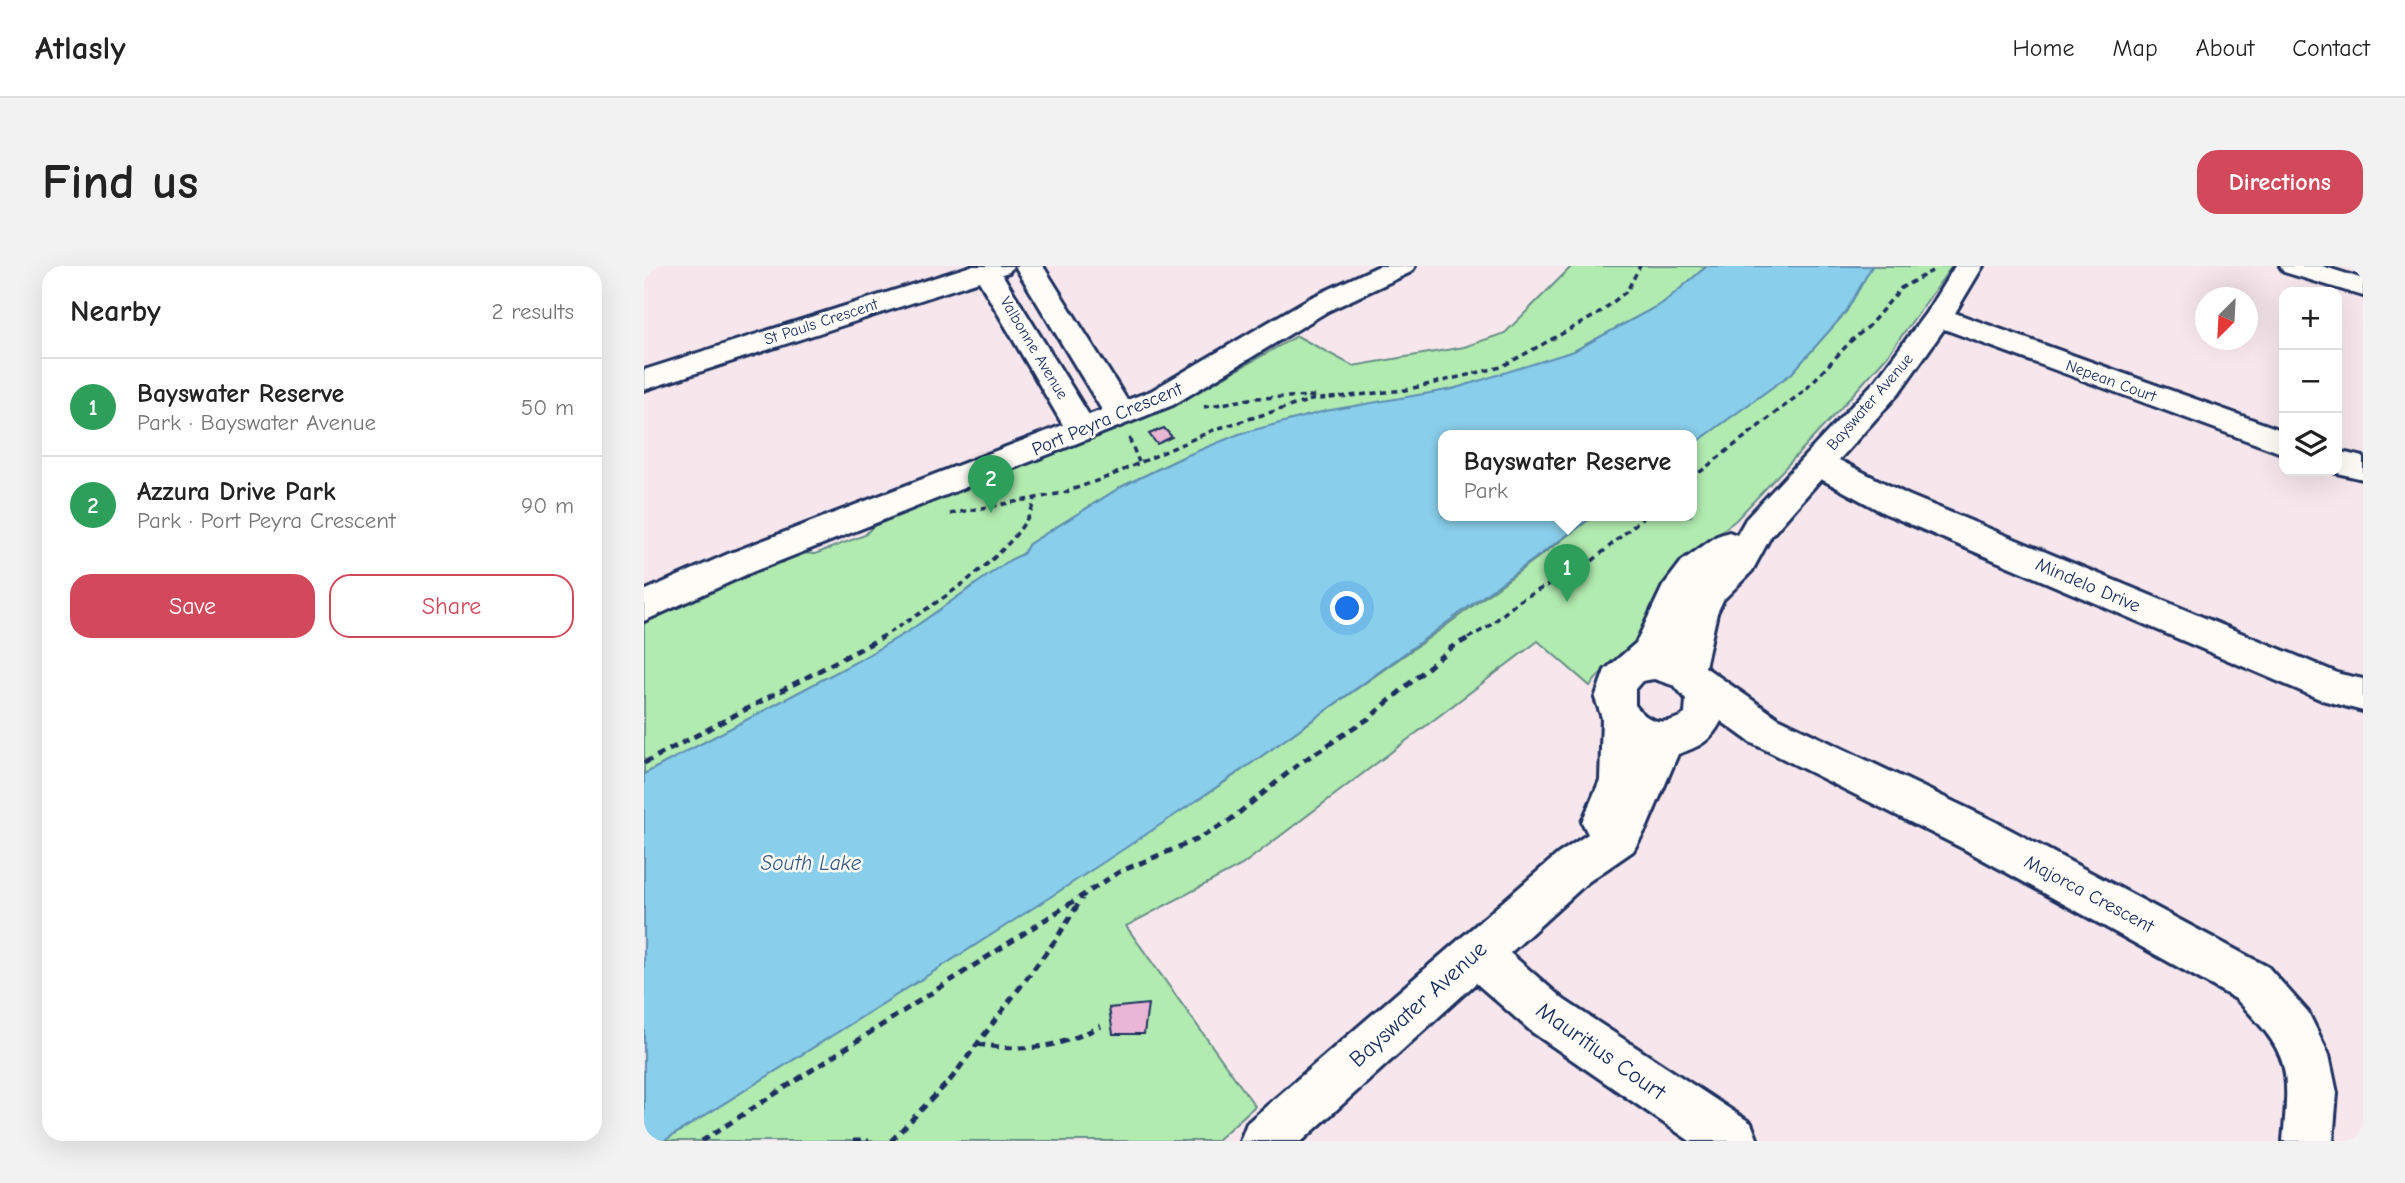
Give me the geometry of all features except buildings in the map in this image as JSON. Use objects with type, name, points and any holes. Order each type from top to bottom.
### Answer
[{"type":"street","name":"Valbonne Avenue","points":[[1029,266],[1121,416]]},
{"type":"street","name":"Port Peyra Crescent","points":[[644,607],[740,563],[1121,416],[1180,389],[1318,306],[1401,266]]},
{"type":"street","name":"Bayswater Avenue","points":[[1265,1141],[1573,867],[1618,837],[1681,733],[1705,713],[1706,700],[1693,678],[1699,613],[1710,591],[1740,562],[1758,528],[1887,387],[1938,317],[1969,266]]},
{"type":"street","points":[[2294,266],[2362,287]]},
{"type":"street","name":"Valbonne Avenue","points":[[990,267],[1083,431]]},
{"type":"street","name":"St Pauls Crescent","points":[[644,380],[990,267]]},
{"type":"street","name":"Nepean Court","points":[[1938,317],[2279,441]]},
{"type":"street","name":"Mindelo Drive","points":[[1817,463],[1896,504],[2335,689],[2363,695]]},
{"type":"street","points":[[2342,463],[2363,468]]},
{"type":"street","name":"Bayswater Avenue","points":[[1573,867],[1602,825],[1620,780],[1621,718],[1615,707],[1614,695],[1617,684],[1651,653],[1684,580],[1701,563],[1758,528]]},
{"type":"street","points":[[1634,667],[1660,663],[1693,678]]},
{"type":"street","name":"Majorca Crescent","points":[[1693,678],[1764,730],[1979,835],[2252,983],[2283,1014],[2304,1048],[2313,1087],[2308,1141]]},
{"type":"street","points":[[1621,718],[1648,737],[1681,733]]},
{"type":"street","name":"Majorca Crescent","points":[[1681,733],[1764,730]]},
{"type":"street","name":"Mauritius Court","points":[[1476,953],[1548,1016],[1733,1141]]},
{"type":"path","points":[[1192,410],[1256,398],[1325,397],[1405,390],[1502,367],[1598,314],[1627,291],[1640,266]]},
{"type":"path","points":[[1697,475],[1805,390],[1851,341],[1868,327],[1901,288],[1938,266]]},
{"type":"path","points":[[1090,483],[1216,429],[1325,397]]},
{"type":"path","points":[[1133,446],[1139,462]]},
{"type":"path","points":[[644,763],[869,645],[957,590],[1014,537],[1031,516],[1035,499]]},
{"type":"path","points":[[702,1141],[1119,872],[1198,839],[1229,821],[1300,763],[1368,719],[1452,646],[1488,627],[1520,600],[1591,562],[1638,521]]},
{"type":"path","points":[[891,1141],[951,1079],[1057,938],[1085,894]]},
{"type":"path","points":[[977,1044],[1006,1049],[1038,1050],[1067,1044],[1101,1026]]},
{"type":"path","points":[[853,1141],[869,1141]]},
{"type":"green space","points":[[1572,266],[1707,266],[1663,303],[1574,351],[1495,378],[1183,457],[1121,487],[1029,544],[1023,554],[1010,560],[909,631],[856,662],[644,774],[644,621],[750,572],[802,553],[815,554],[865,535],[876,523],[1138,421],[1178,403],[1297,336],[1353,366],[1464,347],[1505,333]]},
{"type":"green space","points":[[1872,266],[1952,266],[1887,356],[1839,410],[1736,520],[1683,561],[1636,648],[1615,659],[1590,686],[1538,641],[1242,865],[1126,926],[1255,1106],[1216,1141],[664,1141],[945,964],[1225,782],[1440,630],[1587,521],[1697,521],[1697,442],[1792,373],[1846,312]]},
{"type":"water","name":"South Lake","points":[[1707,266],[1872,266],[1846,312],[1792,373],[1697,442],[1697,430],[1438,430],[1438,521],[1587,521],[1271,750],[1155,828],[946,964],[664,1141],[644,1141],[644,774],[856,662],[909,631],[1010,560],[1023,554],[1029,544],[1121,487],[1183,457],[1239,434],[1325,411],[1453,389],[1574,351],[1663,303]]},
{"type":"place","name":"Azzura Drive Park","points":[[991,513]]},
{"type":"place","name":"Bayswater Reserve","points":[[1567,602]]}]
